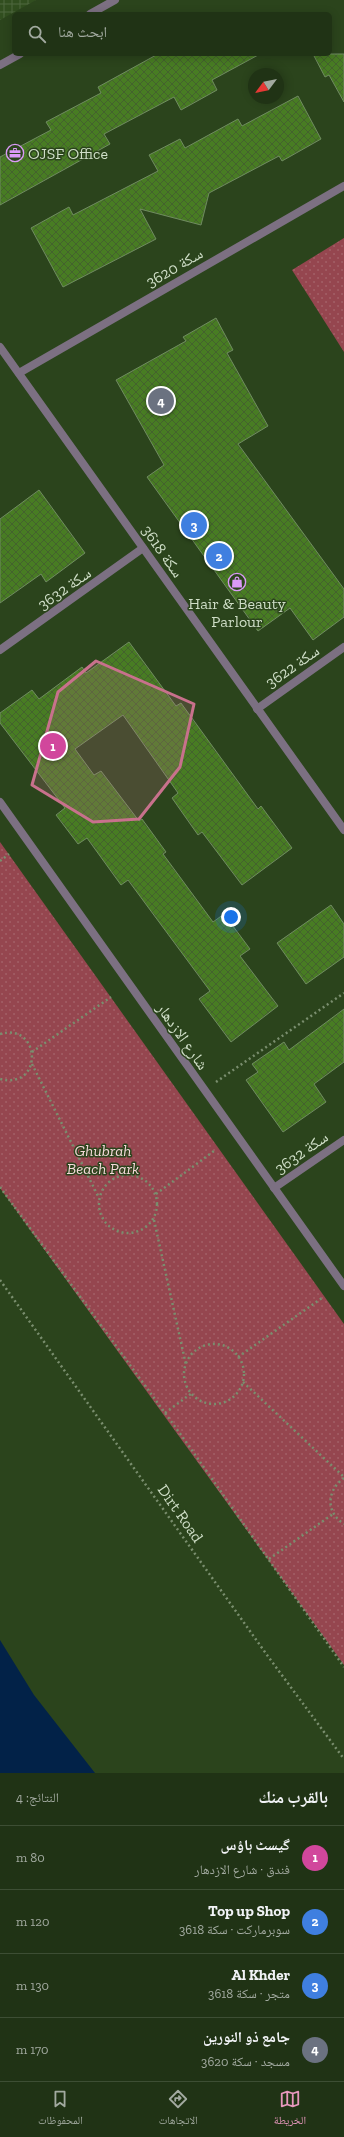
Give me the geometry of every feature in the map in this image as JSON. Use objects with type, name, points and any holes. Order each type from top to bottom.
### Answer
[{"type":"street","points":[[94,12],[115,0]]},
{"type":"street","points":[[0,65],[16,56]]},
{"type":"street","name":"سكة 3620","points":[[19,373],[344,186]]},
{"type":"street","name":"سكة 3618","points":[[0,347],[344,830]]},
{"type":"street","name":"سكة 3632","points":[[0,650],[143,548]]},
{"type":"street","name":"سكة 3622","points":[[257,709],[344,647]]},
{"type":"street","name":"شارع الازدهار","points":[[0,802],[344,1286]]},
{"type":"street","name":"سكة 3632","points":[[274,1188],[344,1140]]},
{"type":"path","points":[[0,861],[9,854]]},
{"type":"path","points":[[204,1090],[344,993]]},
{"type":"path","points":[[32,1052],[111,997]]},
{"type":"path","points":[[0,1034],[14,1033],[21,1036],[27,1042],[32,1052],[32,1064],[99,1198]]},
{"type":"path","points":[[0,1079],[8,1081],[22,1077],[32,1064]]},
{"type":"path","points":[[156,1194],[214,1151]]},
{"type":"path","points":[[126,1174],[136,1175],[144,1179],[156,1194],[157,1211],[154,1219],[138,1232],[128,1233],[118,1231],[109,1226],[102,1218],[99,1208],[99,1198],[102,1189],[108,1181],[116,1176],[126,1174]]},
{"type":"path","points":[[0,1187],[165,1413],[344,1667]]},
{"type":"path","points":[[154,1219],[186,1365],[185,1380],[193,1393],[204,1402],[214,1404],[224,1402],[232,1398],[239,1390],[243,1382],[244,1372],[242,1362],[229,1348],[220,1344],[210,1344],[193,1353],[186,1365]]},
{"type":"path","name":"Dirt Road","points":[[0,1280],[262,1649],[344,1759]]},
{"type":"path","points":[[238,1357],[322,1298]]},
{"type":"path","points":[[243,1382],[344,1477],[332,1489],[330,1497],[333,1514],[344,1524]]},
{"type":"path","points":[[165,1413],[193,1393]]},
{"type":"path","points":[[269,1559],[333,1514]]},
{"type":"highlighted area","points":[[96,661],[194,704],[180,767],[139,819],[93,822],[32,785],[58,692]]},
{"type":"shaded area","points":[[0,0],[36,0],[12,12],[0,20]]},
{"type":"green space","points":[[344,238],[344,352],[292,270]]},
{"type":"green space","name":"Ghubrah Beach Park","points":[[0,842],[344,1324],[344,1665],[0,1188]]},
{"type":"water","points":[[0,1640],[34,1695],[95,1773],[0,1773]]},
{"type":"building","points":[[344,54],[344,102],[329,75],[325,77],[314,56]]},
{"type":"building","points":[[154,56],[256,56],[212,80],[217,90],[181,110],[174,97],[104,134],[110,144],[0,205],[0,157],[51,130],[46,122],[101,93],[98,87]]},
{"type":"building","points":[[298,96],[321,139],[282,161],[279,156],[209,193],[201,225],[140,209],[156,239],[63,287],[31,228],[69,207],[73,215],[158,171],[149,155],[180,139],[185,148],[238,119],[242,126]]},
{"type":"building","points":[[216,318],[233,350],[227,353],[268,426],[238,444],[344,589],[344,617],[313,640],[290,608],[258,631],[147,477],[164,465],[116,380],[186,341],[183,337]]},
{"type":"building","points":[[39,490],[85,553],[46,582],[41,574],[0,603],[0,519]]},
{"type":"building","points":[[129,642],[176,706],[181,703],[258,809],[261,806],[292,848],[242,885],[202,832],[198,835],[172,798],[178,793],[123,715],[75,749],[94,775],[101,771],[139,821],[142,819],[166,852],[163,854],[213,922],[224,914],[250,949],[240,956],[278,1006],[231,1042],[199,999],[210,991],[128,880],[121,885],[87,838],[78,844],[56,815],[65,808],[0,723],[0,713],[32,690],[39,699],[82,667],[86,673]]},
{"type":"building","points":[[331,905],[344,924],[344,957],[306,984],[277,943]]},
{"type":"building","points":[[344,1009],[344,1062],[314,1084],[326,1102],[283,1132],[246,1080],[258,1072],[252,1064],[284,1042],[289,1050]]},
{"type":"place","name":"OJSF Office","points":[[15,153]]},
{"type":"place","name":"جامع ذو النورين","points":[[161,401]]},
{"type":"place","name":"Al Khder","points":[[194,525]]},
{"type":"place","name":"Top up Shop","points":[[219,556]]},
{"type":"place","name":"Hair & Beauty Parlour","points":[[237,582]]},
{"type":"place","name":"گیسٹ ہاؤس","points":[[53,746]]}]
